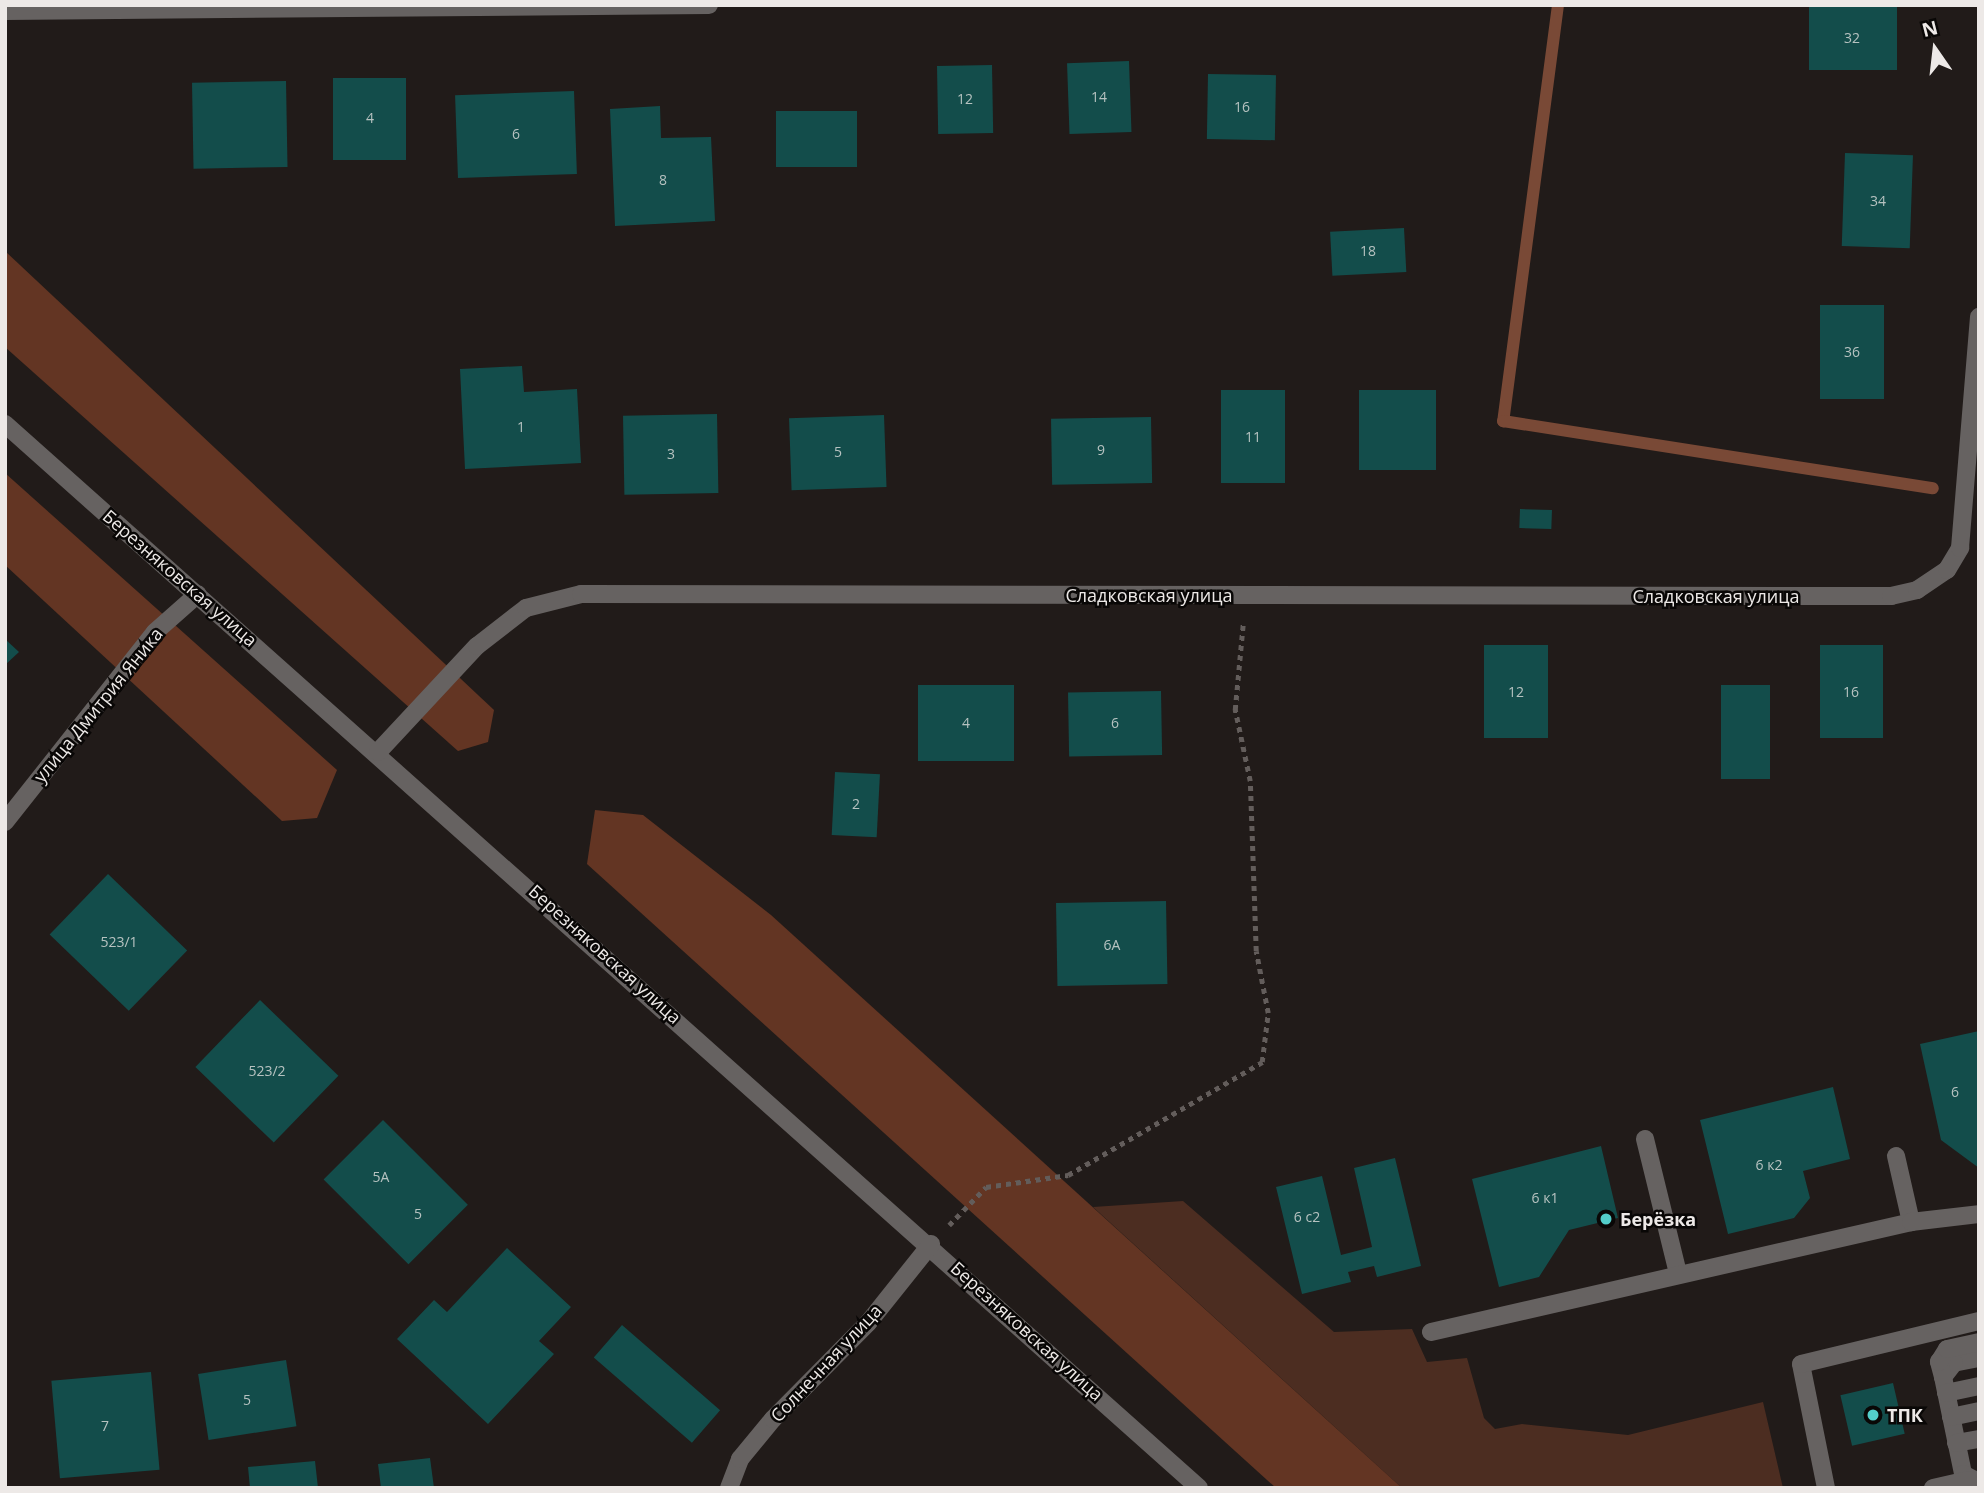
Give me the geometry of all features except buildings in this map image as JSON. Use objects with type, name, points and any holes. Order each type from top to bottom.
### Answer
[{"type":"street","points":[[5,11],[709,5]]},
{"type":"street","name":"Сладковская улица","points":[[378,752],[477,646],[526,608],[582,594],[1891,596],[1934,582],[1960,548],[1979,317]]},
{"type":"street","name":"Березняковская улица","points":[[5,424],[931,1244],[1199,1488]]},
{"type":"street","name":"улица Дмитрия Яника","points":[[5,822],[155,632],[198,594]]},
{"type":"street","points":[[1645,1139],[1678,1273]]},
{"type":"street","points":[[1896,1156],[1911,1222]]},
{"type":"street","points":[[1432,1332],[1678,1273],[1911,1222],[1979,1214]]},
{"type":"street","name":"Солнечная улица","points":[[729,1488],[740,1459],[764,1429],[868,1322],[931,1244]]},
{"type":"street","points":[[1826,1488],[1801,1364],[1979,1321]]},
{"type":"street","points":[[1933,1488],[1973,1481],[1956,1443],[1939,1362],[1947,1349],[1979,1342]]},
{"type":"street","points":[[1944,1385],[1954,1363],[1979,1358]]},
{"type":"street","points":[[1944,1385],[1979,1386]]},
{"type":"street","points":[[1951,1417],[1979,1411]]},
{"type":"street","points":[[1956,1443],[1979,1438]]},
{"type":"path","points":[[931,1244],[986,1187],[1068,1175],[1262,1062],[1268,1013],[1256,951],[1250,781],[1235,710],[1244,671],[1243,595]]},
{"type":"shaded area","points":[[5,251],[494,710],[488,742],[458,751],[5,347]]},
{"type":"shaded area","points":[[5,473],[337,770],[317,818],[282,821],[5,565]]},
{"type":"shaded area","points":[[595,810],[643,815],[771,915],[1402,1488],[1276,1488],[587,864]]},
{"type":"shaded area","points":[[1183,1201],[1334,1332],[1412,1329],[1427,1362],[1467,1358],[1484,1418],[1495,1429],[1522,1424],[1628,1435],[1763,1402],[1783,1488],[1402,1488],[1093,1207]]},
{"type":"waterway","points":[[1558,5],[1503,421],[1933,488]]},
{"type":"place","name":"Берёзка","points":[[1606,1219]]},
{"type":"place","name":"ТПК","points":[[1873,1415]]}]
